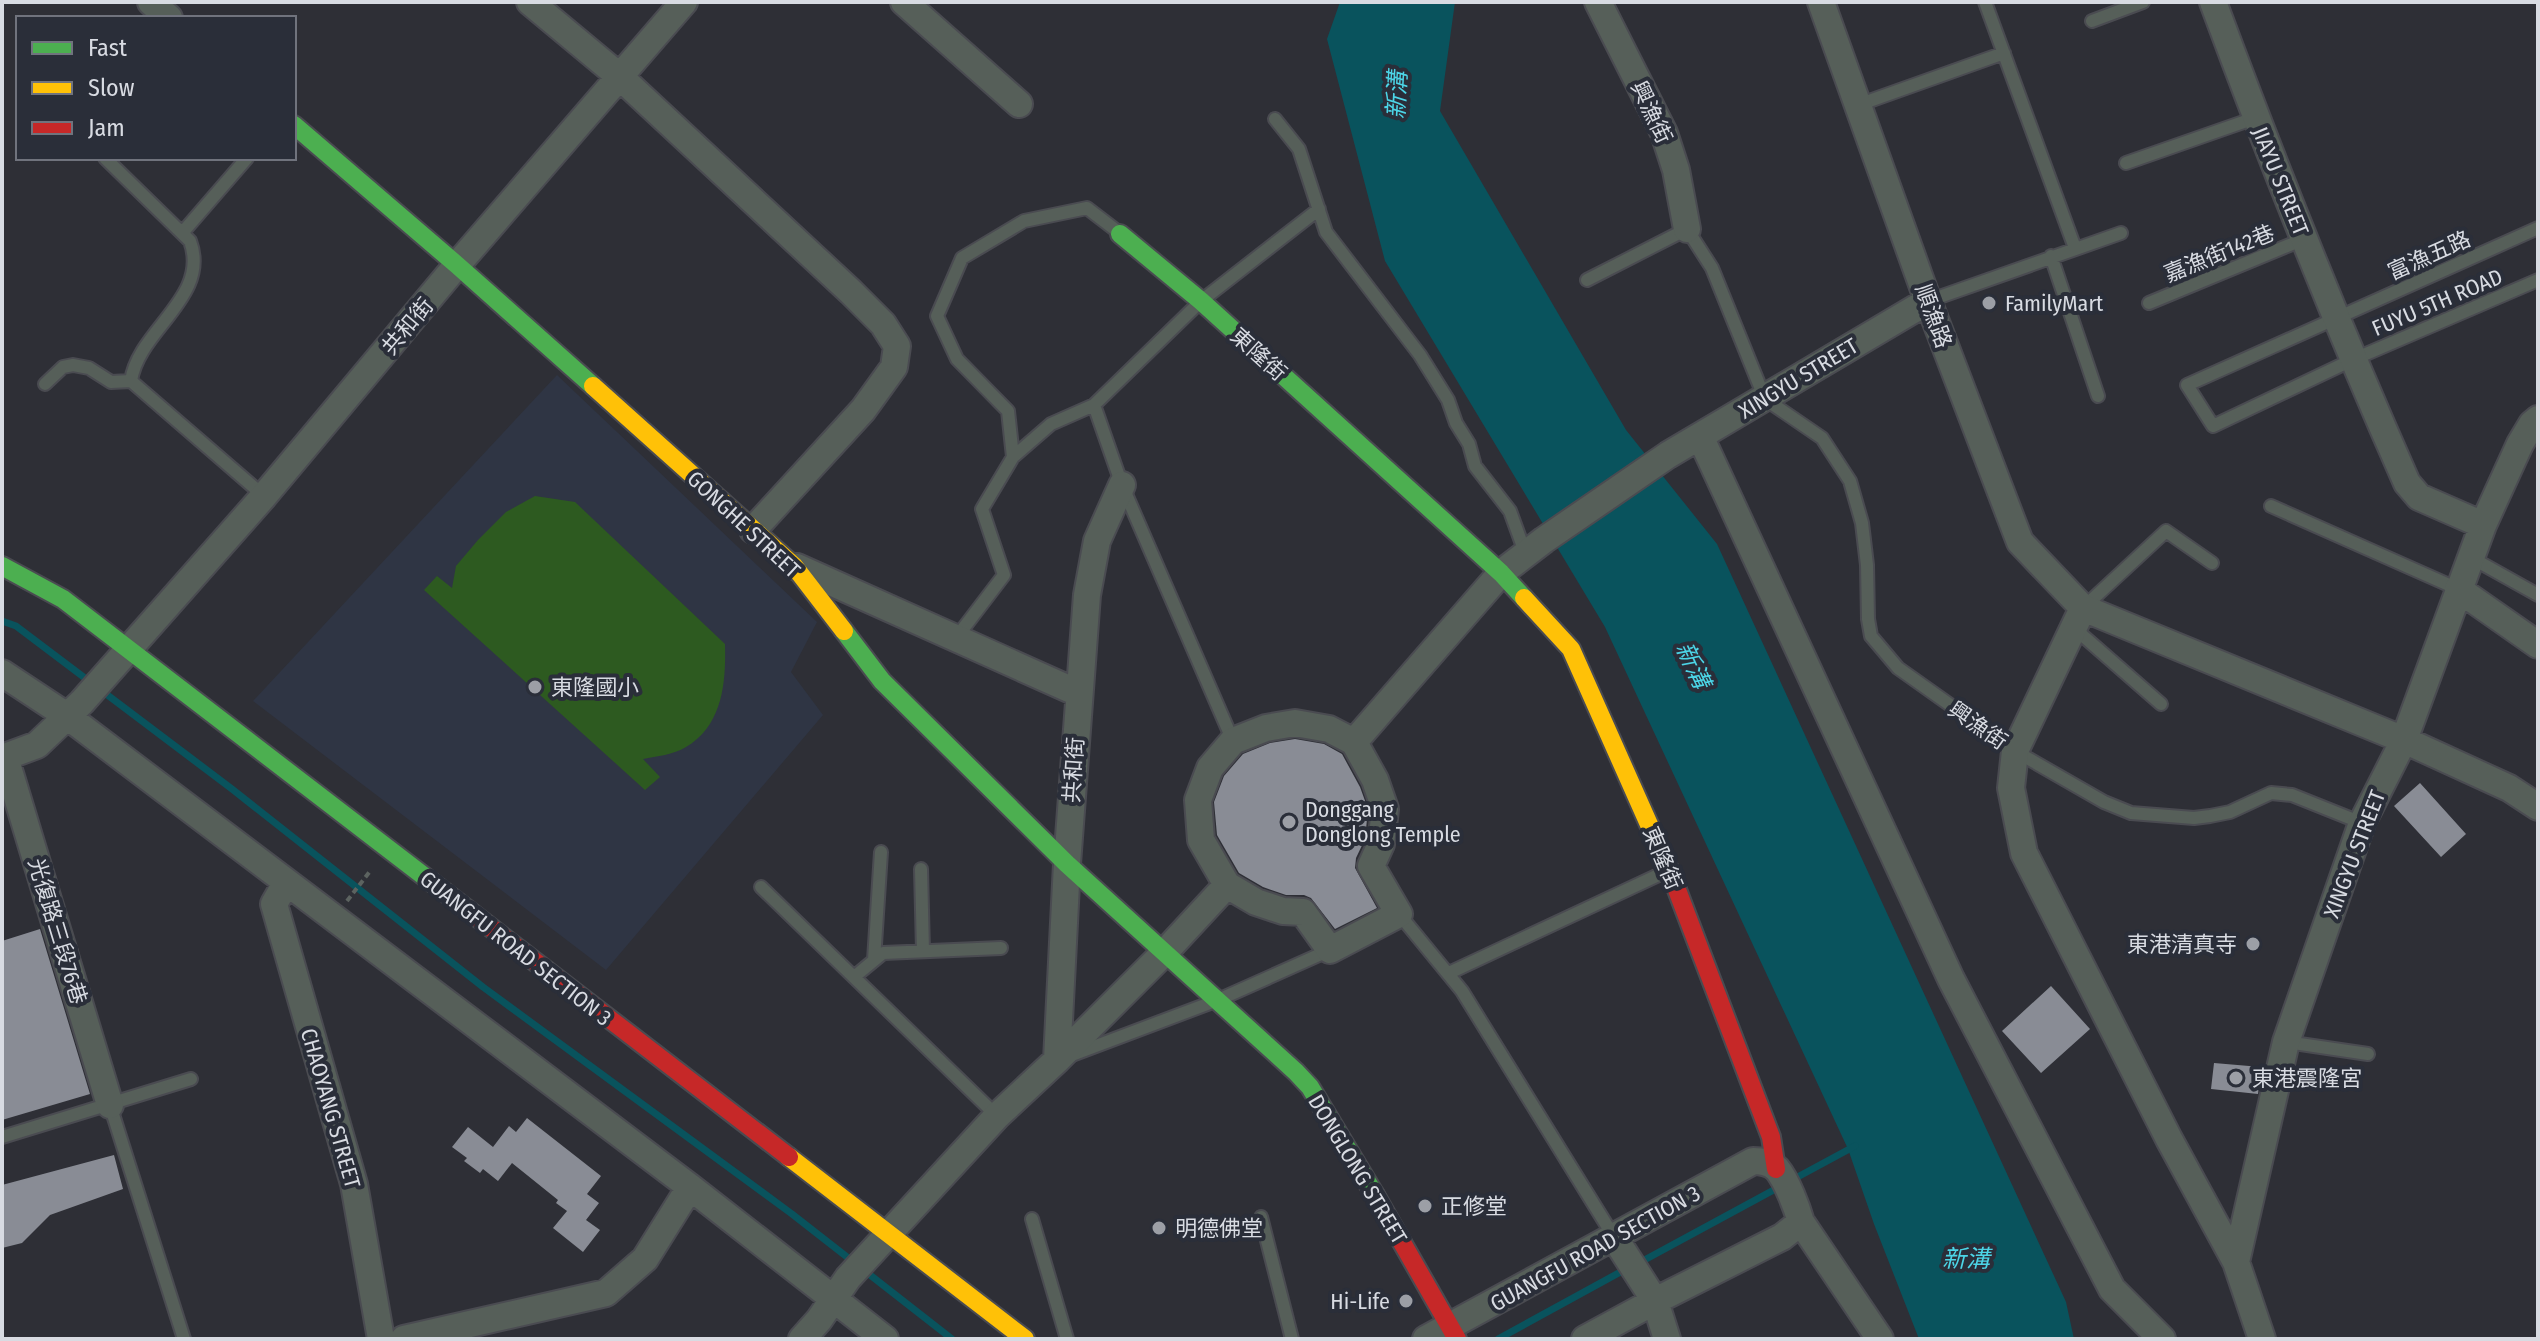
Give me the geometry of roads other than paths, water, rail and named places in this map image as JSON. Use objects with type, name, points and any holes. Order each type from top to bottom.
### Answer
[{"type":"street","points":[[151,2],[168,16]]},
{"type":"street","points":[[530,2],[619,76],[851,292],[883,324],[897,346],[894,367],[863,410],[753,530]]},
{"type":"street","name":"共和街","points":[[74,709],[264,496],[457,265],[684,2]]},
{"type":"street","points":[[904,2],[1019,104]]},
{"type":"street","name":"興漁街","points":[[1598,2],[1664,133],[1676,170],[1687,229]]},
{"type":"street","name":"順漁路","points":[[1821,2],[1928,301],[2020,542],[2078,618]]},
{"type":"street","name":"JIAYU STREET","points":[[2213,2],[2255,118],[2352,360],[2407,483],[2419,497],[2483,525]]},
{"type":"street","name":"GONGHE STREET","points":[[296,127],[457,265],[794,566],[882,681],[1067,864],[1165,952]]},
{"type":"street","name":"東隆街","points":[[1120,234],[1201,301],[1501,573],[1571,649],[1670,870],[1771,1137],[1776,1169]]},
{"type":"street","name":"XINGYU STREET","points":[[1501,573],[1668,455],[1928,301]]},
{"type":"street","name":"XINGYU STREET","points":[[2236,1262],[2286,1042],[2362,823],[2404,740],[2483,525],[2520,444],[2536,423]]},
{"type":"street","points":[[1700,436],[1951,979],[2112,1289],[2162,1339]]},
{"type":"street","name":"共和街","points":[[1057,1060],[1078,693],[1087,595],[1097,541],[1122,485]]},
{"type":"street","name":"GUANGFU ROAD SECTION 3","points":[[2,566],[63,599],[129,649],[880,1244],[1025,1339]]},
{"type":"street","points":[[794,566],[1078,693]]},
{"type":"street","points":[[1354,742],[1501,573]]},
{"type":"street","points":[[2458,589],[2538,645]]},
{"type":"street","points":[[2262,1339],[2236,1262],[2169,1139],[2024,853],[2011,788],[2015,751],[2078,618],[2404,740],[2509,788],[2538,807]]},
{"type":"street","points":[[2,673],[74,709],[286,883],[690,1187],[840,1289],[856,1330],[885,1339]]},
{"type":"street","points":[[4,758],[37,745],[74,709]]},
{"type":"street","points":[[1295,723],[1329,729],[1354,742],[1375,780],[1385,809],[1381,844],[1371,866],[1399,914],[1330,950],[1303,912],[1283,911],[1256,902],[1227,885],[1201,840],[1198,800],[1210,768],[1233,741],[1266,728],[1295,723]]},
{"type":"street","name":"光復路三段76巷","points":[[4,758],[110,1105]]},
{"type":"street","name":"CHAOYANG STREET","points":[[286,883],[274,904],[354,1184],[381,1339]]},
{"type":"street","points":[[802,1339],[840,1289],[997,1116],[1165,952],[1227,885]]},
{"type":"street","name":"DONGLONG STREET","points":[[1165,952],[1310,1087],[1350,1150],[1454,1333]]},
{"type":"street","name":"GUANGFU ROAD SECTION 3","points":[[1426,1339],[1454,1333],[1614,1237],[1753,1161],[1765,1161],[1776,1169]]},
{"type":"street","points":[[1776,1169],[1799,1216],[1880,1339]]},
{"type":"street","points":[[404,1339],[606,1293],[645,1259],[690,1187]]},
{"type":"street","points":[[1585,1339],[1782,1237],[1799,1216]]},
{"type":"street","points":[[1614,1237],[1655,1301],[1667,1339]]},
{"type":"lane","points":[[1985,2],[2075,248]]},
{"type":"lane","points":[[2092,21],[2143,2]]},
{"type":"lane","points":[[1858,105],[2004,53]]},
{"type":"lane","points":[[2126,163],[2255,118]]},
{"type":"lane","points":[[1275,119],[1299,149],[1326,232],[1420,355],[1448,400],[1456,423],[1469,444],[1475,466],[1535,547]]},
{"type":"lane","points":[[107,160],[183,232],[195,255],[193,275],[181,300],[133,365],[131,381]]},
{"type":"lane","points":[[183,232],[245,160]]},
{"type":"lane","points":[[1013,457],[1008,411],[957,359],[937,316],[962,258],[1024,221],[1067,210],[1087,208],[1120,234]]},
{"type":"lane","points":[[956,638],[1004,575],[982,509],[1013,457],[1051,424],[1094,405],[1201,301],[1319,209]]},
{"type":"lane","name":"富漁五路","points":[[2352,360],[2213,426],[2187,385],[2538,228]]},
{"type":"lane","points":[[1587,280],[1687,229],[1712,268],[1765,399]]},
{"type":"lane","points":[[1928,301],[2121,233]]},
{"type":"lane","name":"嘉漁街142巷","points":[[2149,303],[2304,239]]},
{"type":"lane","points":[[2051,256],[2098,396]]},
{"type":"lane","name":"FUYU 5TH ROAD","points":[[2352,360],[2538,280]]},
{"type":"lane","points":[[45,384],[63,367],[73,365],[89,368],[111,382],[131,381],[264,496]]},
{"type":"lane","name":"興漁街","points":[[1765,399],[1822,438],[1850,481],[1862,523],[1871,636],[1898,668],[2015,751],[2104,802],[2131,813],[2194,818],[2210,816],[2230,812],[2271,793],[2292,795],[2362,823]]},
{"type":"lane","points":[[1094,405],[1122,485],[1233,741]]},
{"type":"lane","points":[[2271,506],[2458,589]]},
{"type":"lane","points":[[2161,704],[2078,618],[2166,531],[2212,563]]},
{"type":"lane","points":[[2470,557],[2538,595]]},
{"type":"lane","points":[[874,960],[881,852]]},
{"type":"lane","points":[[921,869],[923,951]]},
{"type":"lane","points":[[1449,973],[1670,870]]},
{"type":"lane","points":[[761,887],[997,1116]]},
{"type":"lane","points":[[1399,914],[1449,973],[1614,1237]]},
{"type":"lane","points":[[854,977],[883,953],[1001,948]]},
{"type":"lane","points":[[1057,1060],[1218,1000],[1330,950]]},
{"type":"lane","points":[[2286,1042],[2368,1054]]},
{"type":"lane","points":[[2,1137],[191,1079]]},
{"type":"lane","points":[[110,1105],[184,1339]]},
{"type":"lane","points":[[1261,1217],[1292,1339]]},
{"type":"lane","points":[[1032,1219],[1067,1339]]},
{"type":"water","name":"新溝","points":[[1340,2],[1455,2],[1440,111],[1626,430],[1717,544],[2066,1302],[2074,1339],[1919,1339],[1848,1149],[1605,627],[1385,261],[1327,39]]},
{"type":"waterway","points":[[2,621],[16,626],[232,789],[483,987],[792,1214],[952,1339]]},
{"type":"waterway","points":[[1792,1180],[1855,1146]]},
{"type":"waterway","points":[[1637,1264],[1781,1186]]},
{"type":"waterway","points":[[1498,1339],[1626,1269]]},
{"type":"place","name":"FamilyMart","points":[[1989,303]]},
{"type":"place","name":"東隆國小","points":[[535,687]]},
{"type":"place","name":"Donggang Donglong Temple","points":[[1289,822]]},
{"type":"place","name":"東港清真寺","points":[[2253,944]]},
{"type":"place","name":"東港震隆宮","points":[[2236,1078]]},
{"type":"place","name":"正修堂","points":[[1425,1206]]},
{"type":"place","name":"明德佛堂","points":[[1159,1228]]},
{"type":"place","name":"Hi-Life","points":[[1406,1301]]}]
